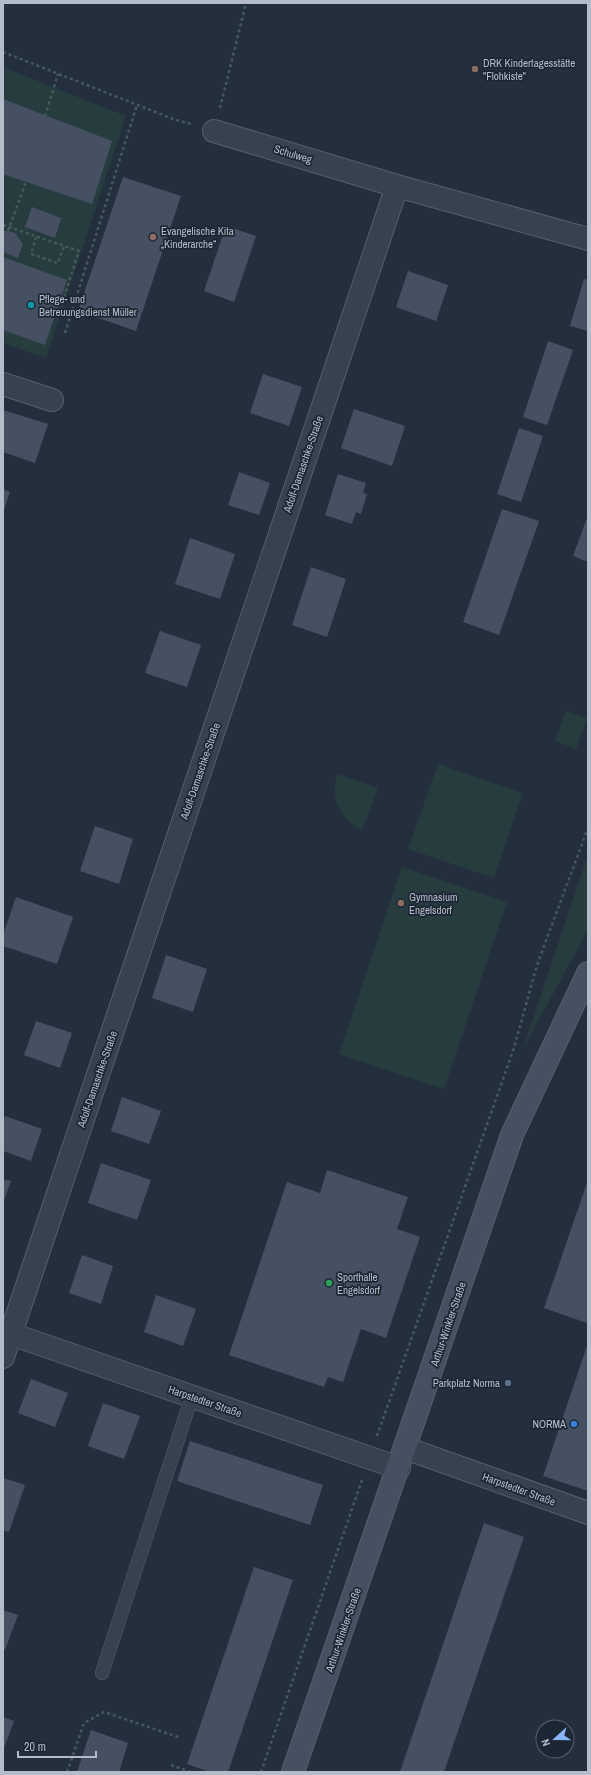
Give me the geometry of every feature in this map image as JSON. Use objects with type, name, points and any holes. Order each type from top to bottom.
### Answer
[{"type":"street","name":"Schulweg","points":[[214,130],[397,186],[588,239]]},
{"type":"street","name":"Adolf-Damaschke-Straße","points":[[3,1357],[397,186]]},
{"type":"street","points":[[3,384],[52,400]]},
{"type":"street","name":"Arthur-Winkler-Straße","points":[[293,1772],[512,1135],[588,973]]},
{"type":"street","name":"Harpstedter Straße","points":[[11,1334],[370,1458],[402,1458],[588,1513]]},
{"type":"lane","points":[[102,1673],[192,1396]]},
{"type":"path","points":[[3,52],[173,119],[214,130],[246,3]]},
{"type":"path","points":[[45,116],[58,74]]},
{"type":"path","points":[[65,333],[137,105]]},
{"type":"path","points":[[9,229],[26,182]]},
{"type":"path","points":[[3,225],[9,229],[36,236],[79,251],[61,306]]},
{"type":"path","points":[[36,236],[31,254],[58,263],[64,246]]},
{"type":"path","points":[[261,1772],[514,1048],[537,965],[588,828]]},
{"type":"path","points":[[67,1772],[84,1723],[104,1712],[181,1738]]},
{"type":"path","points":[[171,1765],[190,1772]]},
{"type":"green space","points":[[3,67],[126,116],[46,358],[3,343]]},
{"type":"green space","points":[[566,711],[587,718],[576,749],[555,741]]},
{"type":"green space","points":[[438,764],[523,793],[494,878],[408,849]]},
{"type":"green space","points":[[337,774],[378,788],[362,830],[347,820],[338,807],[335,792]]},
{"type":"green space","points":[[588,854],[588,930],[523,1049]]},
{"type":"green space","points":[[402,867],[507,902],[444,1089],[339,1054]]},
{"type":"building","points":[[3,99],[112,141],[92,204],[3,174]]},
{"type":"building","points":[[123,177],[181,196],[136,331],[78,311]]},
{"type":"building","points":[[32,207],[61,218],[55,238],[25,227]]},
{"type":"building","points":[[226,226],[256,236],[234,302],[204,291]]},
{"type":"building","points":[[3,231],[15,233],[23,244],[18,258],[3,252]]},
{"type":"building","name":"Pflege- und Betreuungsdienst Müller","points":[[3,257],[67,280],[45,345],[3,330]]},
{"type":"building","points":[[408,271],[448,285],[436,321],[396,307]]},
{"type":"building","points":[[584,279],[588,280],[588,331],[570,326]]},
{"type":"building","points":[[548,341],[573,350],[547,425],[523,417]]},
{"type":"building","points":[[263,374],[302,387],[289,426],[250,413]]},
{"type":"building","points":[[354,409],[405,426],[392,466],[341,448]]},
{"type":"building","points":[[3,410],[48,424],[35,463],[3,452]]},
{"type":"building","points":[[519,428],[543,436],[521,502],[497,494]]},
{"type":"building","points":[[239,472],[270,483],[259,515],[228,505]]},
{"type":"building","points":[[338,474],[366,483],[363,493],[367,494],[361,514],[356,512],[352,524],[325,515]]},
{"type":"building","points":[[3,489],[10,492],[3,513]]},
{"type":"building","points":[[502,509],[539,521],[499,635],[463,622]]},
{"type":"building","points":[[588,515],[588,562],[573,556]]},
{"type":"building","points":[[190,538],[235,554],[220,599],[175,584]]},
{"type":"building","points":[[311,567],[346,579],[327,637],[292,625]]},
{"type":"building","points":[[160,631],[201,645],[187,687],[145,673]]},
{"type":"building","points":[[95,826],[133,839],[119,884],[80,871]]},
{"type":"building","points":[[16,897],[73,917],[57,964],[3,946],[3,935]]},
{"type":"building","points":[[166,955],[207,969],[193,1012],[152,998]]},
{"type":"building","points":[[36,1021],[72,1033],[60,1068],[24,1055]]},
{"type":"building","points":[[122,1097],[161,1111],[149,1144],[111,1131]]},
{"type":"building","points":[[5,1116],[42,1129],[31,1161],[3,1151],[3,1122]]},
{"type":"building","points":[[101,1163],[151,1180],[137,1220],[88,1203]]},
{"type":"building","name":"Sporthalle Engelsdorf","points":[[327,1170],[408,1197],[397,1229],[420,1237],[386,1338],[361,1329],[343,1382],[328,1377],[324,1387],[229,1355],[287,1182],[320,1193]]},
{"type":"building","points":[[3,1179],[11,1181],[3,1203]]},
{"type":"building","points":[[588,1180],[588,1320],[587,1323],[544,1308]]},
{"type":"building","points":[[82,1255],[113,1266],[101,1304],[69,1293]]},
{"type":"building","points":[[156,1295],[196,1309],[183,1346],[144,1332]]},
{"type":"building","name":"NORMA","points":[[588,1343],[588,1491],[543,1476]]},
{"type":"building","points":[[31,1379],[68,1393],[55,1427],[18,1413]]},
{"type":"building","points":[[103,1403],[140,1416],[124,1459],[88,1446]]},
{"type":"building","points":[[190,1441],[323,1485],[310,1525],[177,1481]]},
{"type":"building","points":[[3,1478],[25,1485],[9,1532],[3,1530]]},
{"type":"building","points":[[484,1523],[524,1537],[444,1772],[400,1772]]},
{"type":"building","points":[[254,1567],[293,1580],[228,1772],[210,1772],[187,1764]]},
{"type":"building","points":[[3,1610],[18,1615],[5,1650],[3,1649]]},
{"type":"building","points":[[3,1717],[14,1721],[3,1751]]},
{"type":"building","points":[[91,1730],[128,1743],[119,1772],[77,1772]]},
{"type":"place","name":"DRK Kindertagesstätte \"Flohkiste\"","points":[[475,69]]},
{"type":"place","name":"Evangelische Kita „Kinderarche“","points":[[153,237]]},
{"type":"place","name":"Pflege- und Betreuungsdienst Müller","points":[[31,305]]},
{"type":"place","name":"Gymnasium Engelsdorf","points":[[401,903]]},
{"type":"place","name":"Sporthalle Engelsdorf","points":[[329,1283]]},
{"type":"place","name":"Parkplatz Norma","points":[[508,1383]]},
{"type":"place","name":"NORMA","points":[[574,1424]]}]
